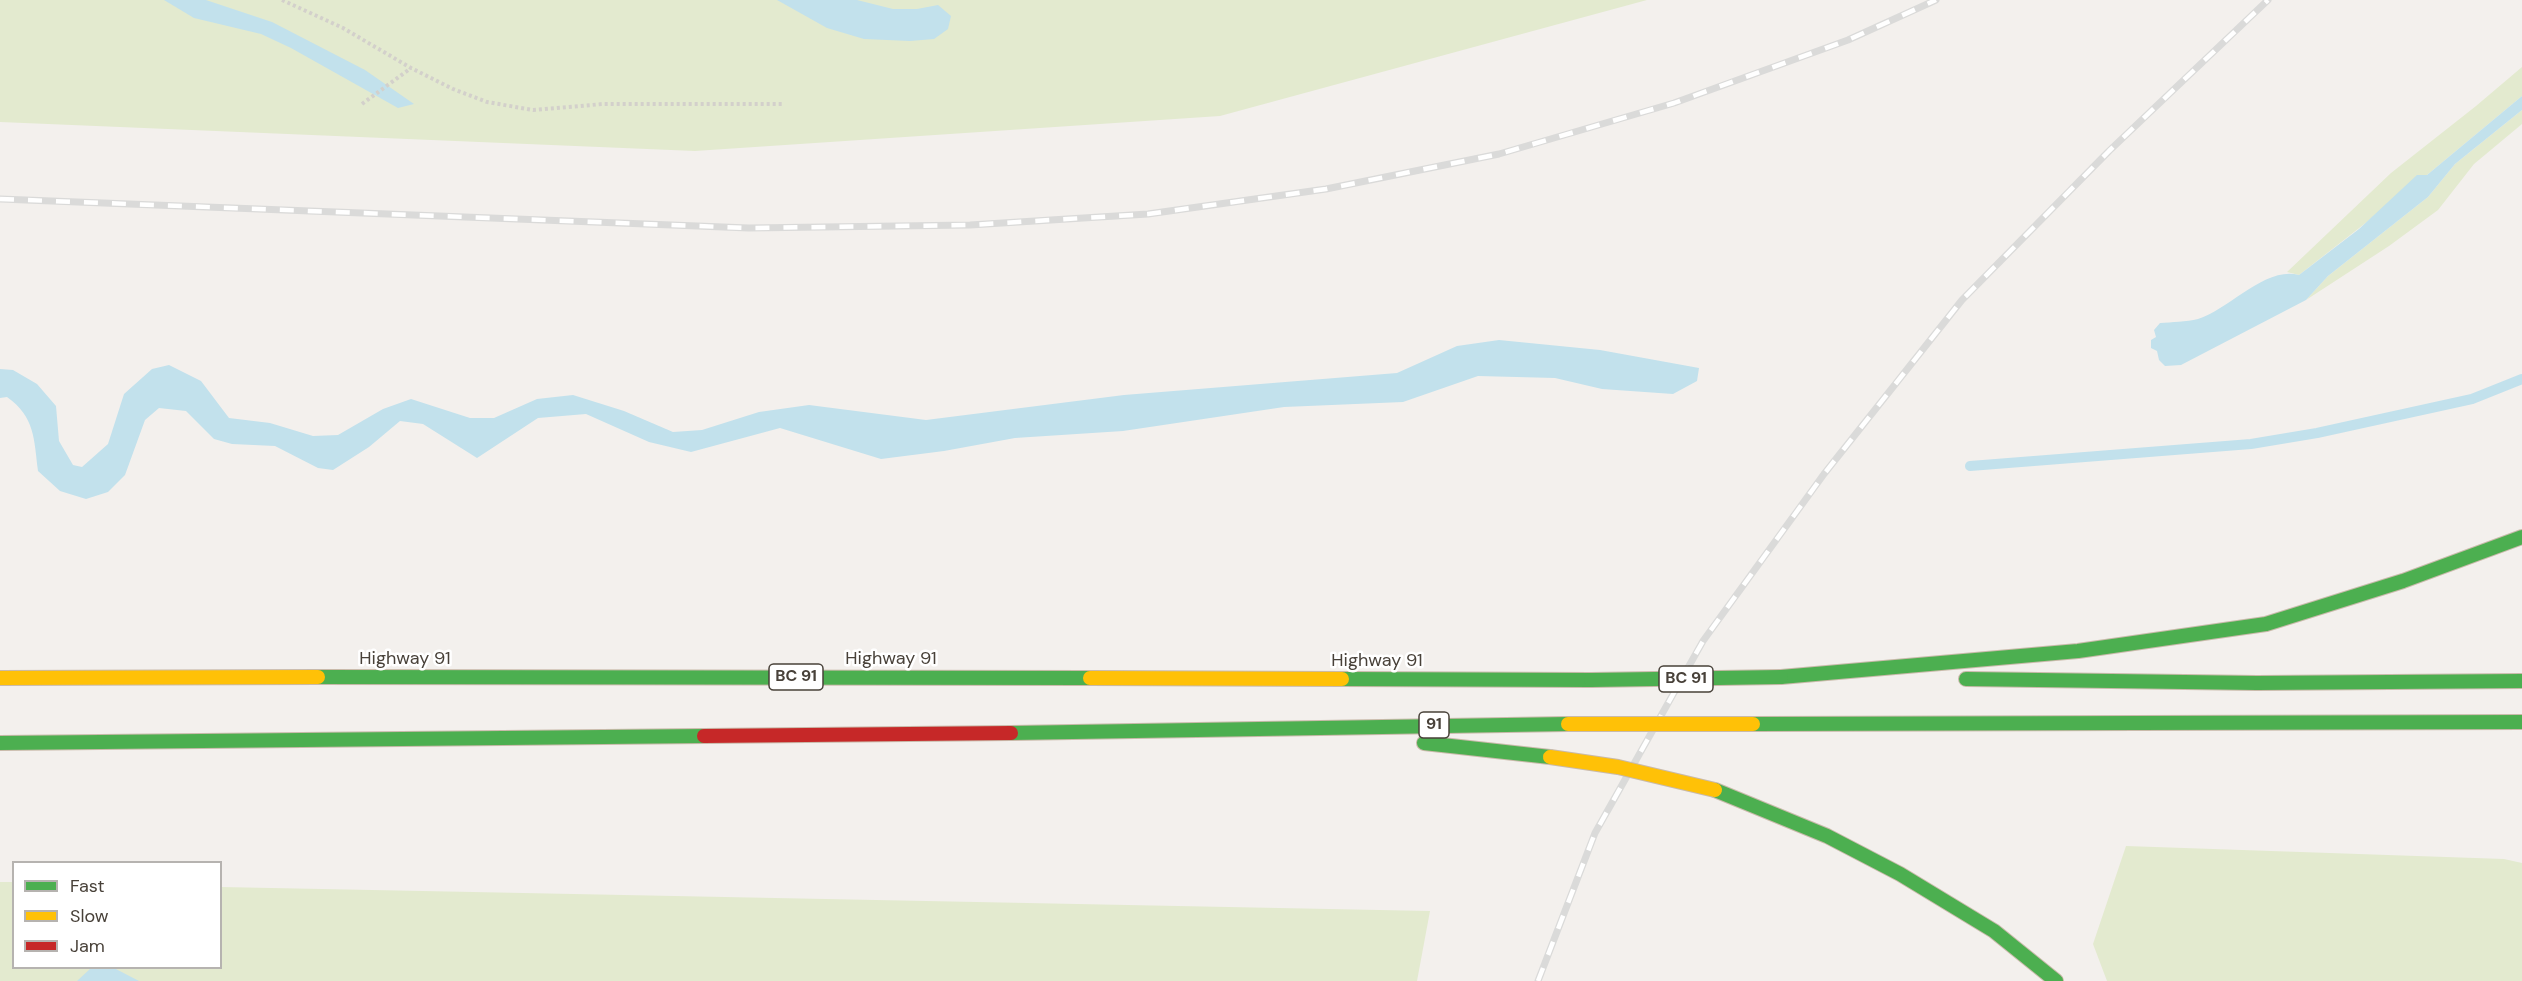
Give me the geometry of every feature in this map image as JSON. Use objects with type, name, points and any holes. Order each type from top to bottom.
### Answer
[{"type":"highway","points":[[1781,677],[2078,651],[2266,624],[2403,581],[2522,537]]},
{"type":"highway","name":"Highway 91","points":[[0,678],[782,676],[1591,680],[1781,677]]},
{"type":"highway","points":[[1781,677],[1924,679]]},
{"type":"highway","points":[[1948,679],[2258,683],[2522,681]]},
{"type":"highway","name":"91","points":[[1294,730],[1402,725],[2522,722]]},
{"type":"highway","points":[[0,742],[1294,730],[1391,740]]},
{"type":"highway","points":[[1414,742],[1618,767],[1715,790],[1827,836],[1900,874],[1994,931],[2056,981]]},
{"type":"path","points":[[282,0],[343,28],[411,68],[453,89],[487,102],[532,110],[603,104],[784,104]]},
{"type":"path","points":[[362,104],[411,68]]},
{"type":"green space","points":[[0,0],[1647,0],[1220,116],[695,151],[0,122]]},
{"type":"green space","points":[[2522,67],[2522,96],[2427,175],[2299,275],[2287,272],[2391,173]]},
{"type":"green space","points":[[2522,110],[2522,124],[2474,164],[2438,210],[2389,246],[2306,300],[2328,276],[2428,197],[2455,164]]},
{"type":"green space","points":[[2126,846],[2504,859],[2522,863],[2522,981],[2107,981],[2093,944]]},
{"type":"green space","points":[[0,882],[12,882],[12,969],[222,969],[222,887],[1430,911],[1417,981],[0,981]]},
{"type":"water","points":[[164,0],[206,0],[272,22],[365,70],[414,104],[398,108],[291,48],[261,34],[194,18]]},
{"type":"water","points":[[777,0],[857,0],[893,9],[917,9],[938,5],[951,16],[948,29],[934,39],[910,41],[864,39],[827,28]]},
{"type":"water","points":[[2522,96],[2522,110],[2455,164],[2428,197],[2328,276],[2306,300],[2181,365],[2165,366],[2159,360],[2157,351],[2151,348],[2151,340],[2156,337],[2154,330],[2160,323],[2198,319],[2261,282],[2286,274],[2299,275],[2359,229],[2417,175],[2427,175]]},
{"type":"water","points":[[1499,340],[1600,350],[1699,368],[1697,381],[1673,394],[1602,389],[1555,378],[1478,376],[1403,402],[1284,407],[1123,431],[1015,438],[944,451],[881,459],[780,428],[691,452],[649,442],[586,414],[538,418],[477,458],[423,424],[400,421],[369,447],[333,470],[318,468],[275,446],[232,444],[214,439],[186,411],[159,408],[145,420],[125,475],[108,492],[86,499],[60,491],[38,471],[34,439],[28,421],[23,412],[7,397],[0,398],[0,369],[13,370],[37,384],[56,406],[59,441],[73,465],[82,467],[108,444],[124,394],[152,369],[169,365],[201,381],[229,418],[270,423],[313,436],[338,435],[383,409],[411,399],[470,418],[494,418],[537,399],[573,395],[624,411],[673,432],[702,430],[759,412],[809,405],[926,420],[1124,395],[1397,373],[1457,346]]},
{"type":"water","points":[[90,969],[116,969],[139,981],[77,981]]},
{"type":"waterway","points":[[1970,466],[2251,444],[2317,433],[2472,399],[2522,379]]},
{"type":"railway","points":[[0,199],[749,228],[970,225],[1148,214],[1326,189],[1499,154],[1674,103],[1848,40],[1936,0]]},
{"type":"railway","points":[[1538,981],[1595,833],[1703,641],[1824,474],[1962,300],[2109,151],[2268,0]]},
{"type":"traffic: fast","points":[[1781,677],[2078,651],[2266,624],[2403,581],[2522,537]]},
{"type":"traffic: fast","points":[[318,677],[1090,678]]},
{"type":"traffic: fast","points":[[1591,680],[1781,677]]},
{"type":"traffic: fast","points":[[1342,679],[1591,680]]},
{"type":"traffic: fast","points":[[1966,679],[2257,683],[2522,681]]},
{"type":"traffic: fast","points":[[1753,724],[2522,722]]},
{"type":"traffic: fast","points":[[1011,733],[1568,724]]},
{"type":"traffic: fast","points":[[0,743],[704,736]]},
{"type":"traffic: fast","points":[[1424,743],[1550,757]]},
{"type":"traffic: fast","points":[[1715,790],[1827,836],[1900,874],[1994,931],[2056,981]]},
{"type":"traffic: slow","points":[[0,678],[318,677]]},
{"type":"traffic: slow","points":[[1090,678],[1342,679]]},
{"type":"traffic: slow","points":[[1568,724],[1753,724]]},
{"type":"traffic: slow","points":[[1550,757],[1618,767],[1715,790]]},
{"type":"traffic: jam","points":[[704,736],[1011,733]]}]
